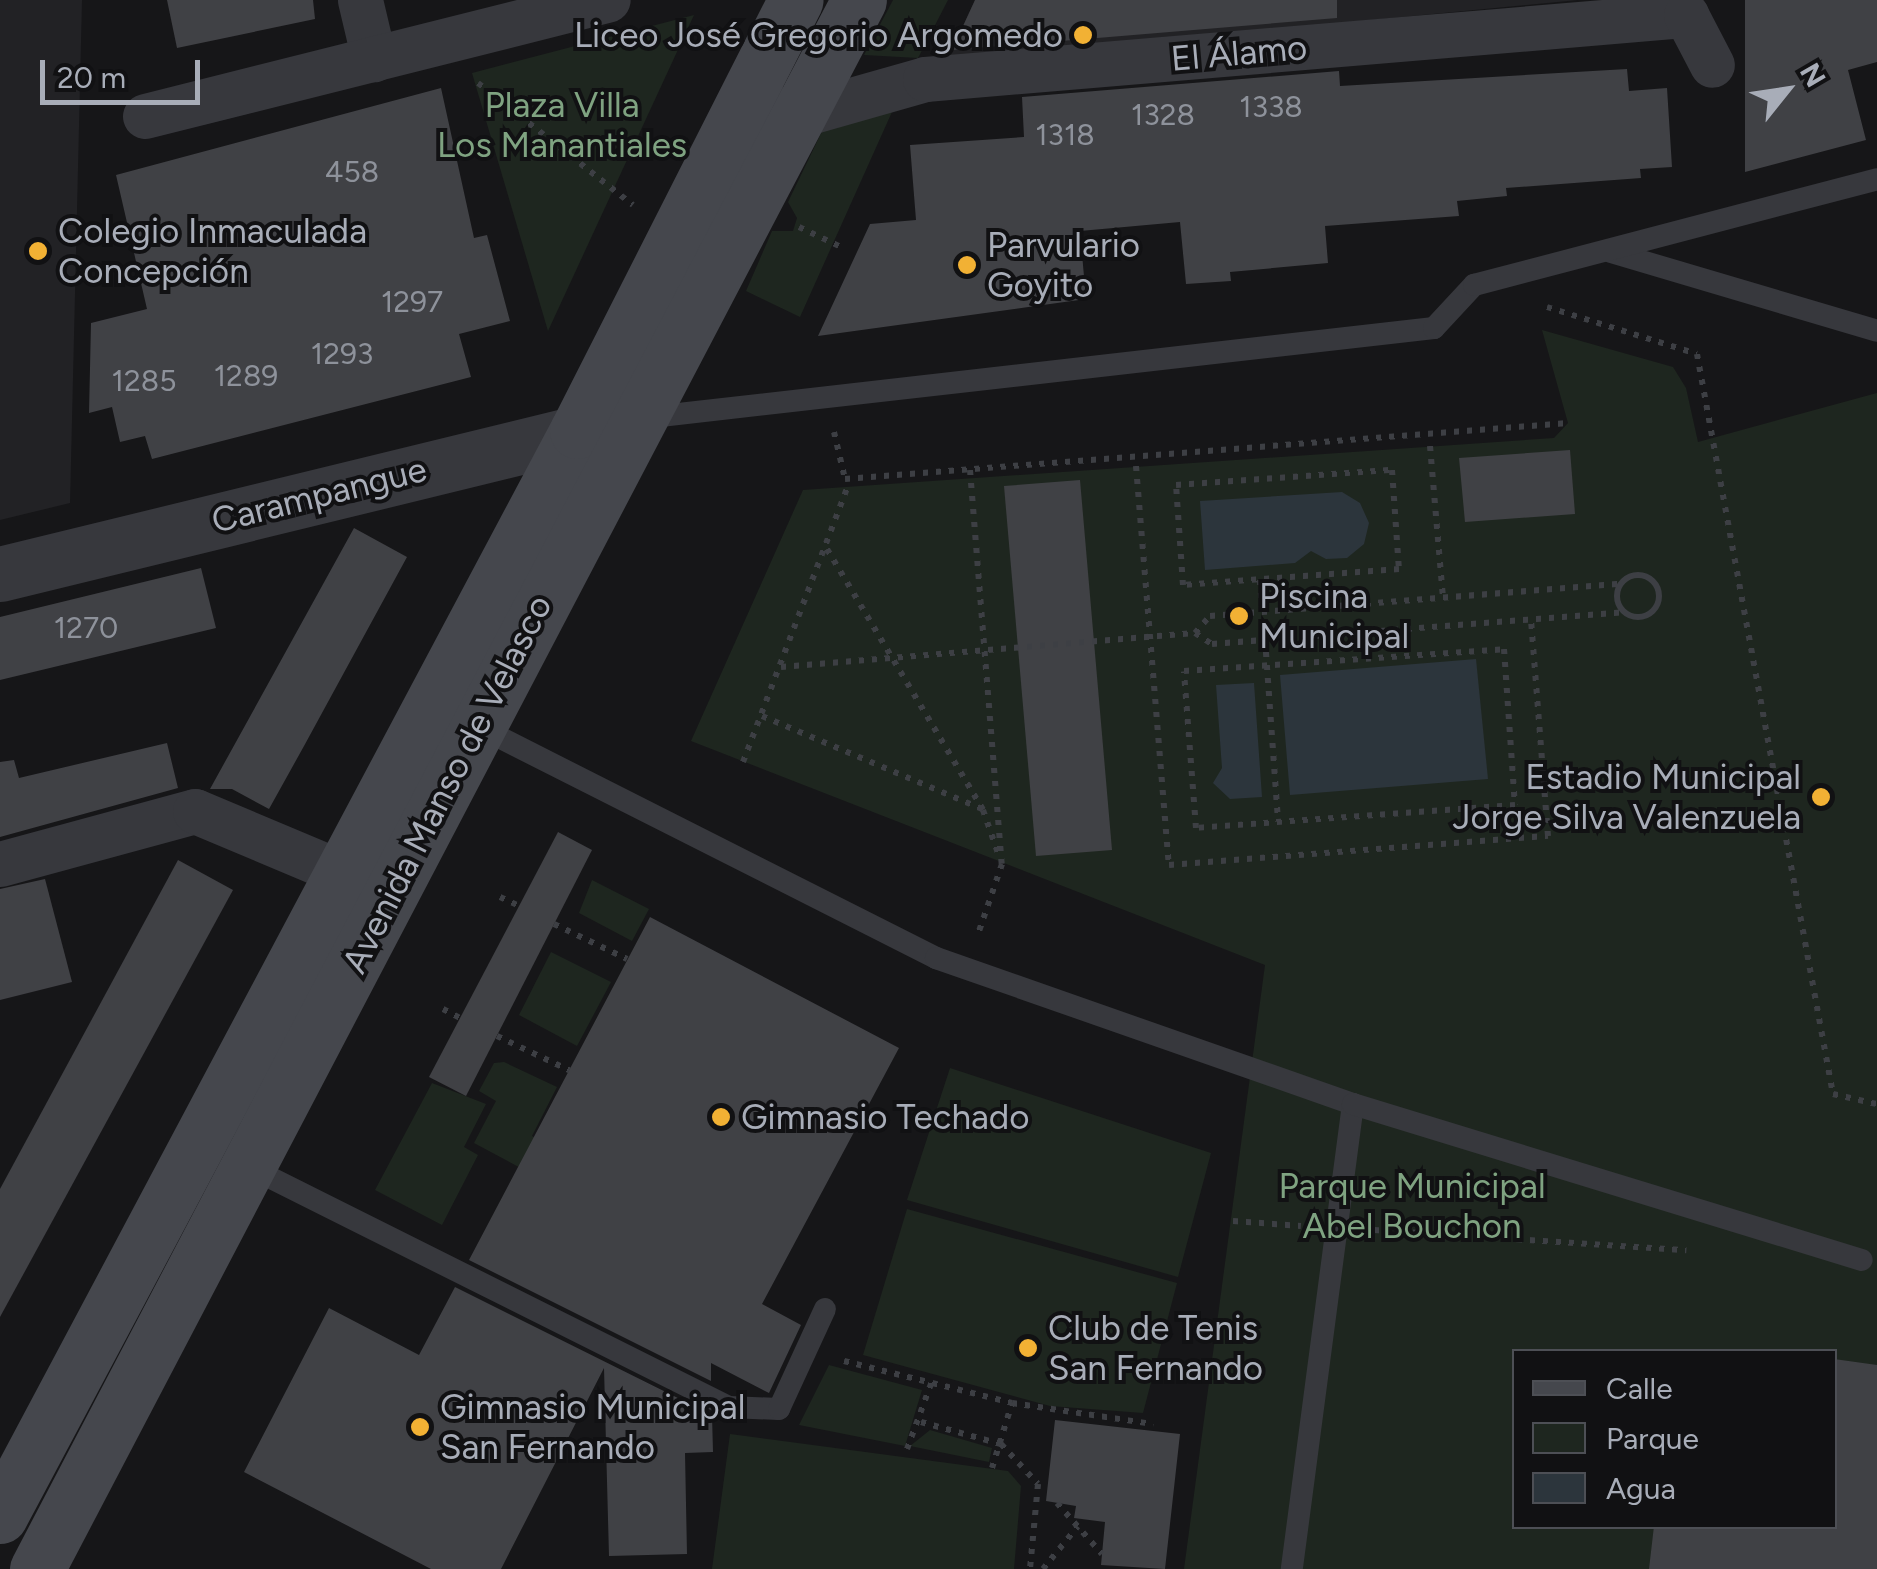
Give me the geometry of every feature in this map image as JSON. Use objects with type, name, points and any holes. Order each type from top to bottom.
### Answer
[{"type":"main road","name":"Avenida Manso de Velasco","points":[[3,1503],[577,431],[796,0]]},
{"type":"main road","name":"Avenida Manso de Velasco","points":[[47,1549],[859,0]]},
{"type":"street","points":[[360,0],[374,59]]},
{"type":"street","points":[[146,116],[608,0]]},
{"type":"street","name":"El Álamo","points":[[796,116],[925,79],[1686,15],[1712,65]]},
{"type":"street","points":[[746,94],[796,116]]},
{"type":"street","name":"Carampangue","points":[[0,574],[639,419]]},
{"type":"street","points":[[0,864],[195,811],[390,894]]},
{"type":"street","points":[[3,1503],[47,1549]]},
{"type":"lane","points":[[639,419],[824,394],[1434,328],[1474,285],[1877,179]]},
{"type":"lane","points":[[1611,252],[1877,331]]},
{"type":"lane","points":[[428,703],[774,880],[966,969],[1353,1104],[1862,1260]]},
{"type":"lane","points":[[1292,1569],[1353,1104]]},
{"type":"lane","points":[[197,1143],[729,1407],[779,1410],[825,1310]]},
{"type":"path","points":[[430,45],[637,208]]},
{"type":"path","points":[[787,220],[838,246]]},
{"type":"path","points":[[1474,285],[1697,354],[1833,1094],[1877,1104]]},
{"type":"path","points":[[824,394],[845,480],[1568,423]]},
{"type":"path","points":[[1430,446],[1443,598]]},
{"type":"path","points":[[1136,466],[1170,864],[1548,836],[1531,619]]},
{"type":"path","points":[[966,969],[1002,864],[988,650],[970,470]]},
{"type":"path","points":[[1392,470],[1399,569],[1260,580],[1184,585],[1176,485],[1392,470]]},
{"type":"path","points":[[743,762],[827,549],[848,485]]},
{"type":"path","points":[[827,549],[983,810],[1002,864]]},
{"type":"path","points":[[781,666],[1195,633],[1212,644],[1624,612],[1646,616],[1660,592],[1639,574],[1620,584],[1210,616],[1195,633]]},
{"type":"path","points":[[1260,580],[1262,612]]},
{"type":"path","points":[[1620,584],[1617,602],[1624,612]]},
{"type":"path","points":[[1264,639],[1278,822]]},
{"type":"path","points":[[1504,649],[1515,805],[1196,828],[1184,671],[1266,665],[1504,649]]},
{"type":"path","points":[[762,716],[983,810]]},
{"type":"path","points":[[500,897],[519,906]]},
{"type":"path","points":[[554,924],[627,959]]},
{"type":"path","points":[[443,1009],[460,1018]]},
{"type":"path","points":[[497,1036],[569,1070]]},
{"type":"path","points":[[1233,1222],[1706,1251]]},
{"type":"path","points":[[833,1358],[1012,1403],[1153,1424]]},
{"type":"path","points":[[907,1449],[921,1422],[932,1381]]},
{"type":"path","points":[[992,1468],[1012,1403]]},
{"type":"path","points":[[921,1422],[1002,1444],[1038,1484],[1030,1569]]},
{"type":"path","points":[[1057,1503],[1102,1554]]},
{"type":"path","points":[[1043,1569],[1078,1526]]},
{"type":"shaded area","name":"Colegio Inmaculada Concepción","points":[[0,0],[82,0],[70,503],[0,520]]},
{"type":"shaded area","name":"Liceo José Gregorio Argomedo","points":[[975,0],[1578,0],[947,61]]},
{"type":"green space","points":[[893,0],[948,0],[918,58],[864,55]]},
{"type":"green space","name":"Plaza Villa Los Manantiales","points":[[694,15],[548,331],[472,73]]},
{"type":"green space","points":[[896,103],[800,317],[746,291],[772,231],[793,231],[797,218],[788,202],[826,123]]},
{"type":"green space","name":"Parque Municipal Abel Bouchon","points":[[1542,330],[1673,367],[1686,388],[1698,442],[1877,393],[1877,1569],[1184,1569],[1265,965],[691,741],[803,490],[1554,438],[1568,423]]},
{"type":"green space","points":[[592,880],[649,909],[632,941],[579,913]]},
{"type":"green space","points":[[551,952],[611,982],[577,1046],[519,1015]]},
{"type":"green space","points":[[504,1062],[557,1087],[532,1136],[559,1150],[543,1180],[474,1143],[496,1101],[479,1091],[494,1063]]},
{"type":"green space","points":[[950,1068],[1211,1153],[1178,1277],[907,1200]]},
{"type":"green space","points":[[432,1083],[486,1104],[464,1147],[478,1155],[442,1225],[375,1190]]},
{"type":"green space","points":[[907,1209],[1177,1283],[1143,1413],[1050,1406],[863,1355]]},
{"type":"green space","points":[[829,1365],[922,1390],[905,1446],[799,1425]]},
{"type":"green space","points":[[930,1430],[992,1448],[989,1462],[910,1446]]},
{"type":"green space","points":[[730,1434],[1008,1471],[1021,1486],[1014,1569],[712,1569]]},
{"type":"water","points":[[1342,492],[1360,503],[1369,523],[1364,544],[1347,558],[1326,559],[1311,551],[1295,563],[1205,570],[1200,501]]},
{"type":"water","points":[[1476,659],[1488,779],[1290,795],[1280,675]]},
{"type":"water","points":[[1254,683],[1262,797],[1230,799],[1213,783],[1222,768],[1216,685]]},
{"type":"building","points":[[167,0],[313,0],[315,19],[177,48]]},
{"type":"building","name":"Liceo José Gregorio Argomedo","points":[[975,0],[1337,0],[1337,18],[952,50]]},
{"type":"building","points":[[1745,0],[1877,0],[1877,62],[1848,70],[1866,140],[1745,172]]},
{"type":"building","points":[[1627,69],[1629,91],[1667,88],[1672,167],[1640,169],[1641,178],[1506,188],[1507,196],[1457,201],[1459,216],[1325,226],[1328,263],[1230,272],[1231,281],[1186,284],[1180,222],[1080,231],[1086,299],[818,336],[870,224],[916,220],[910,145],[1024,137],[1022,97],[1339,71],[1340,86]]},
{"type":"building","points":[[441,88],[474,238],[487,235],[510,321],[459,334],[471,377],[152,459],[145,436],[120,442],[112,407],[89,413],[91,323],[147,309],[116,175]]},
{"type":"building","points":[[1570,450],[1575,514],[1465,522],[1459,458]]},
{"type":"building","points":[[1080,480],[1112,850],[1036,856],[1004,486]]},
{"type":"building","points":[[354,528],[407,557],[304,746],[269,809],[232,789],[210,789]]},
{"type":"building","points":[[201,568],[216,628],[0,680],[0,617]]},
{"type":"building","points":[[167,743],[178,788],[0,837],[0,762],[14,760],[19,778]]},
{"type":"building","points":[[558,832],[592,850],[466,1096],[429,1077]]},
{"type":"building","points":[[178,860],[233,890],[0,1317],[0,1189]]},
{"type":"building","points":[[45,879],[72,982],[0,1000],[0,889]]},
{"type":"building","points":[[650,917],[899,1048],[762,1304],[801,1325],[769,1393],[711,1363],[711,1381],[469,1260]]},
{"type":"building","name":"Gimnasio Municipal San Fernando","points":[[455,1287],[712,1415],[713,1452],[685,1453],[687,1554],[609,1556],[604,1368],[501,1569],[431,1569],[244,1472],[329,1308],[419,1355]]},
{"type":"building","points":[[1837,1359],[1877,1365],[1877,1569],[1649,1569],[1654,1529],[1837,1529]]},
{"type":"building","points":[[1055,1420],[1180,1434],[1165,1569],[1101,1565],[1105,1522],[1074,1518],[1076,1506],[1046,1501]]},
{"type":"place","name":"Liceo José Gregorio Argomedo","points":[[1083,35]]},
{"type":"place","name":"Colegio Inmaculada Concepción","points":[[38,251]]},
{"type":"place","name":"Parvulario Goyito","points":[[967,265]]},
{"type":"place","name":"Piscina Municipal","points":[[1239,616]]},
{"type":"place","name":"Estadio Municipal Jorge Silva Valenzuela","points":[[1821,797]]},
{"type":"place","name":"Gimnasio Techado","points":[[721,1117]]},
{"type":"place","name":"Club de Tenis San Fernando","points":[[1028,1348]]},
{"type":"place","name":"Gimnasio Municipal San Fernando","points":[[420,1427]]}]
